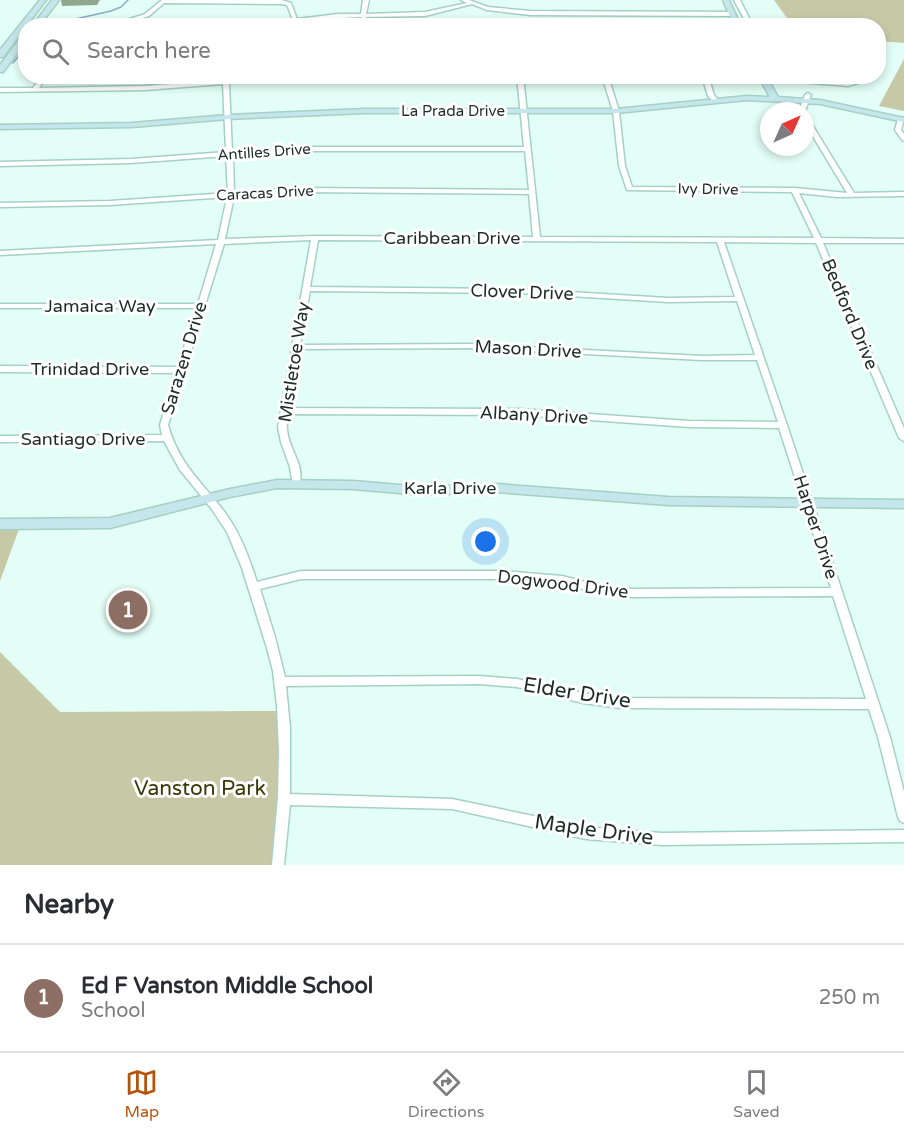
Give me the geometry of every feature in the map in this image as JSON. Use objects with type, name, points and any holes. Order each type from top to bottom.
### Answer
[{"type":"main road","points":[[29,18],[43,0]]},
{"type":"main road","points":[[41,18],[56,0]]},
{"type":"main road","points":[[726,0],[734,18]]},
{"type":"main road","points":[[0,55],[18,32]]},
{"type":"main road","points":[[0,70],[18,47]]},
{"type":"main road","points":[[766,84],[773,96]]},
{"type":"main road","name":"La Prada Drive","points":[[0,125],[132,125],[228,116],[365,111],[614,109],[713,98],[773,96],[807,98],[903,118]]},
{"type":"main road","name":"Karla Drive","points":[[0,524],[110,523],[260,486],[296,484],[353,485],[423,491],[496,488],[668,501],[904,504]]},
{"type":"street","points":[[363,18],[366,0]]},
{"type":"street","points":[[464,0],[504,11],[530,13],[732,14]]},
{"type":"street","points":[[737,0],[747,18]]},
{"type":"street","points":[[140,18],[165,1],[281,2],[289,4],[294,18]]},
{"type":"street","points":[[335,18],[424,14],[472,3]]},
{"type":"street","points":[[34,90],[38,84]]},
{"type":"street","points":[[0,90],[145,88],[181,84]]},
{"type":"street","name":"Sarazen Drive","points":[[226,84],[231,195],[221,241],[179,370],[164,425],[172,452],[225,519],[236,538],[267,626],[280,682],[285,799],[278,865]]},
{"type":"street","points":[[521,84],[537,238]]},
{"type":"street","name":"Ivy Drive","points":[[607,84],[614,109],[622,166],[629,189],[795,190],[852,195],[904,194]]},
{"type":"street","points":[[708,84],[713,98]]},
{"type":"street","points":[[805,102],[807,98]]},
{"type":"street","points":[[903,118],[898,130],[904,139]]},
{"type":"street","points":[[814,133],[852,195]]},
{"type":"street","name":"Antilles Drive","points":[[0,164],[110,162],[303,149],[528,149]]},
{"type":"street","name":"Caracas Drive","points":[[0,206],[110,203],[309,190],[531,192]]},
{"type":"street","name":"Bedford Drive","points":[[795,190],[820,241],[827,263],[904,438]]},
{"type":"street","name":"Caribbean Drive","points":[[0,254],[315,238],[904,241]]},
{"type":"street","name":"Mistletoe Way","points":[[296,484],[296,465],[284,440],[284,411],[315,238]]},
{"type":"street","name":"Harper Drive","points":[[720,240],[783,425],[873,704],[896,779],[904,817]]},
{"type":"street","name":"Clover Drive","points":[[305,289],[521,291],[668,300],[739,299]]},
{"type":"street","name":"Jamaica Way","points":[[0,306],[199,306]]},
{"type":"street","name":"Mason Drive","points":[[297,346],[469,346],[702,358],[758,357]]},
{"type":"street","name":"Trinidad Drive","points":[[0,369],[179,370]]},
{"type":"street","name":"Albany Drive","points":[[284,411],[519,412],[688,424],[783,425]]},
{"type":"street","name":"Santiago Drive","points":[[0,439],[166,438]]},
{"type":"street","name":"Dogwood Drive","points":[[253,587],[301,574],[501,574],[562,580],[594,588],[631,593],[837,592]]},
{"type":"street","name":"Elder Drive","points":[[280,682],[479,680],[518,683],[583,698],[620,703],[873,704]]},
{"type":"street","name":"Maple Drive","points":[[285,799],[452,804],[552,826],[625,837],[662,839],[904,836]]},
{"type":"green space","points":[[774,0],[904,0],[904,43],[886,42],[886,18],[787,18]]},
{"type":"green space","points":[[904,59],[904,111],[879,106]]},
{"type":"green space","points":[[0,529],[19,529],[0,581]]},
{"type":"green space","name":"Vanston Park","points":[[0,652],[60,712],[280,711],[277,821],[272,865],[0,865]]},
{"type":"waterway","points":[[80,18],[111,11],[121,7],[128,0]]},
{"type":"waterway","points":[[13,63],[18,57]]},
{"type":"place","name":"Ed F Vanston Middle School","points":[[128,610]]}]
